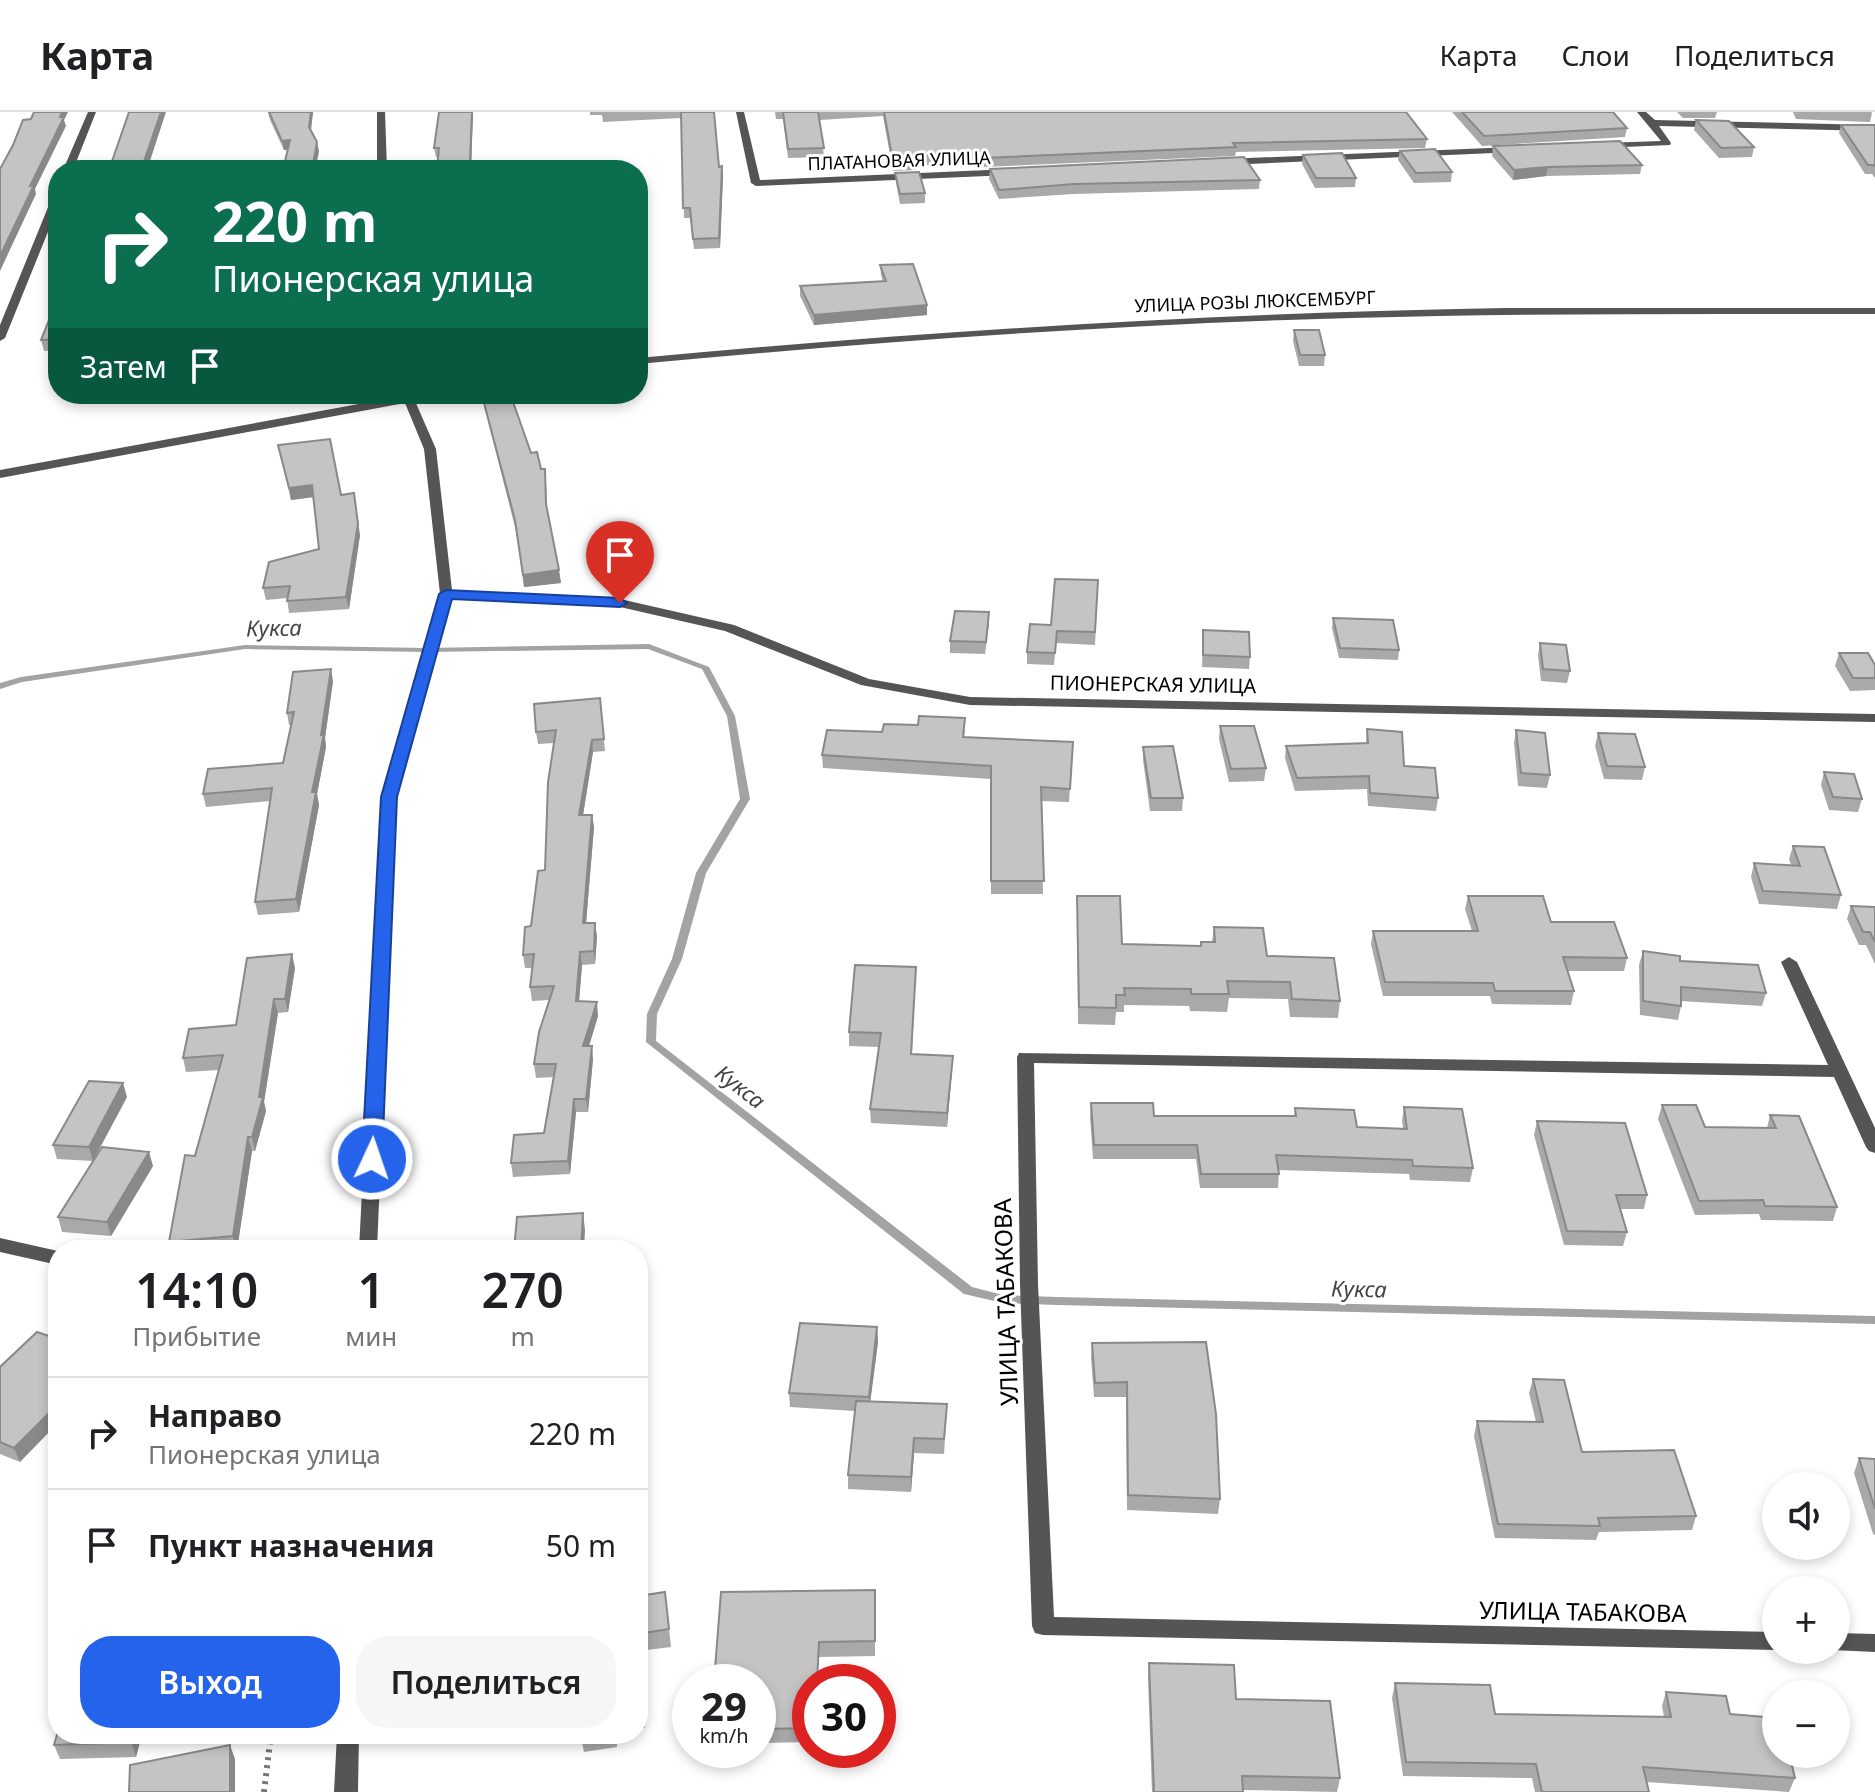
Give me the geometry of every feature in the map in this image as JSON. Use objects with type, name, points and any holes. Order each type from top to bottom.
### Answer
[{"type":"street","points":[[72,160],[92,112]]},
{"type":"street","points":[[381,112],[382,160]]},
{"type":"street","name":"ПЛАТАНОВАЯ УЛИЦА","points":[[740,112],[756,183],[1023,171]]},
{"type":"street","points":[[1589,147],[1667,143],[1641,112]]},
{"type":"street","points":[[1653,123],[1875,128]]},
{"type":"street","points":[[1212,163],[1526,150]]},
{"type":"street","points":[[0,338],[48,220]]},
{"type":"street","name":"УЛИЦА РОЗЫ ЛЮКСЕМБУРГ","points":[[648,360],[1130,324],[1284,317],[1453,312],[1875,311]]},
{"type":"street","points":[[0,474],[371,404]]},
{"type":"street","points":[[368,1240],[389,797],[446,594],[430,449],[411,404]]},
{"type":"street","name":"ПИОНЕРСКАЯ УЛИЦА","points":[[446,594],[620,603],[729,628],[866,682],[970,701],[1875,718]]},
{"type":"street","points":[[1789,962],[1875,1147]]},
{"type":"street","name":"УЛИЦА ТАБАКОВА","points":[[1762,1641],[1043,1626],[1029,1284],[1025,1057],[1838,1071]]},
{"type":"street","points":[[0,1245],[48,1256]]},
{"type":"street","points":[[1850,1642],[1875,1643]]},
{"type":"street","points":[[346,1792],[348,1744]]},
{"type":"path","points":[[264,1792],[270,1744]]},
{"type":"building","points":[[34,112],[62,112],[60,117],[64,117],[0,256],[0,169],[23,120],[31,119]]},
{"type":"building","points":[[129,112],[161,112],[144,160],[112,160]]},
{"type":"building","points":[[269,112],[311,112],[309,127],[317,142],[314,160],[285,160],[290,140],[282,141]]},
{"type":"building","points":[[439,112],[472,112],[470,160],[438,160],[439,148],[434,148]]},
{"type":"building","points":[[681,112],[714,112],[719,167],[722,166],[719,238],[693,239],[690,208],[683,208]]},
{"type":"building","points":[[783,112],[818,112],[824,148],[788,149]]},
{"type":"building","points":[[884,112],[1406,112],[1427,139],[1233,143],[1236,147],[984,158],[982,152],[915,156],[916,161],[893,162]]},
{"type":"building","points":[[1462,112],[1613,112],[1627,128],[1484,136]]},
{"type":"building","points":[[1696,120],[1729,121],[1754,147],[1721,148]]},
{"type":"building","points":[[1841,125],[1875,125],[1875,167],[1868,165]]},
{"type":"building","points":[[1620,141],[1642,165],[1514,170],[1493,146]]},
{"type":"building","points":[[1435,149],[1452,172],[1416,173],[1400,151]]},
{"type":"building","points":[[1342,153],[1356,178],[1316,178],[1303,155]]},
{"type":"building","points":[[1244,157],[1260,180],[1074,184],[999,190],[990,169]]},
{"type":"building","points":[[919,172],[925,193],[900,194],[895,173]]},
{"type":"building","points":[[913,264],[927,305],[814,315],[800,286],[886,281],[880,265]]},
{"type":"building","points":[[48,323],[48,340],[41,340]]},
{"type":"building","points":[[1294,330],[1319,330],[1325,355],[1300,355]]},
{"type":"building","points":[[484,404],[514,404],[531,453],[537,452],[541,469],[545,469],[546,504],[559,570],[523,575],[515,520]]},
{"type":"building","points":[[330,439],[341,495],[354,493],[358,524],[346,597],[287,601],[290,586],[263,588],[269,562],[319,549],[312,485],[289,488],[278,445]]},
{"type":"building","points":[[1055,579],[1098,580],[1095,632],[1057,631],[1055,653],[1027,652],[1030,624],[1051,625]]},
{"type":"building","points":[[955,611],[989,612],[986,642],[950,641]]},
{"type":"building","points":[[1333,618],[1393,620],[1399,650],[1340,648]]},
{"type":"building","points":[[1203,630],[1249,632],[1250,657],[1203,655]]},
{"type":"building","points":[[1540,643],[1566,645],[1570,671],[1543,669]]},
{"type":"building","points":[[1839,653],[1868,653],[1875,665],[1875,678],[1853,678]]},
{"type":"building","points":[[331,669],[321,735],[324,734],[312,792],[316,792],[296,899],[255,902],[272,788],[203,794],[208,769],[283,763],[294,712],[287,713],[293,672]]},
{"type":"building","points":[[600,698],[604,739],[592,740],[579,815],[592,815],[583,923],[595,923],[594,951],[580,952],[576,1001],[597,1002],[583,1046],[592,1046],[586,1099],[574,1099],[568,1161],[511,1163],[514,1135],[544,1133],[556,1064],[534,1064],[539,1032],[554,986],[530,987],[534,954],[523,955],[525,927],[531,926],[538,871],[545,870],[548,782],[556,730],[536,732],[534,704]]},
{"type":"building","points":[[919,716],[965,718],[963,737],[1073,742],[1070,789],[1041,787],[1044,881],[991,881],[991,766],[822,755],[827,730],[882,732],[884,724],[918,725]]},
{"type":"building","points":[[1220,726],[1254,726],[1266,768],[1231,769]]},
{"type":"building","points":[[1367,729],[1402,732],[1404,766],[1435,768],[1438,798],[1370,793],[1369,776],[1297,778],[1286,746],[1368,743]]},
{"type":"building","points":[[1516,730],[1545,733],[1550,775],[1521,773]]},
{"type":"building","points":[[1598,733],[1635,734],[1645,767],[1607,766]]},
{"type":"building","points":[[1173,746],[1183,798],[1151,798],[1143,747]]},
{"type":"building","points":[[1824,772],[1854,774],[1862,799],[1833,797]]},
{"type":"building","points":[[1793,846],[1824,847],[1841,895],[1763,891],[1754,863],[1800,866]]},
{"type":"building","points":[[1077,896],[1120,896],[1122,944],[1201,946],[1201,942],[1215,942],[1214,927],[1263,928],[1267,956],[1334,958],[1340,1001],[1292,999],[1290,982],[1227,981],[1229,994],[1191,994],[1191,989],[1124,988],[1125,995],[1116,995],[1116,1008],[1079,1007]]},
{"type":"building","points":[[1468,896],[1543,896],[1551,922],[1614,922],[1627,958],[1563,957],[1574,991],[1495,991],[1493,983],[1385,982],[1373,931],[1478,931]]},
{"type":"building","points":[[1851,906],[1875,907],[1875,942],[1870,932],[1863,932]]},
{"type":"building","points":[[1643,951],[1680,956],[1680,961],[1758,965],[1766,993],[1681,987],[1681,1006],[1643,1001]]},
{"type":"building","points":[[292,954],[285,999],[274,999],[259,1097],[263,1097],[252,1137],[248,1137],[233,1236],[169,1240],[185,1155],[195,1156],[223,1055],[183,1058],[189,1029],[236,1025],[247,958]]},
{"type":"building","points":[[855,965],[916,967],[911,1054],[953,1056],[947,1113],[870,1109],[881,1033],[849,1032]]},
{"type":"building","points":[[89,1081],[123,1083],[89,1147],[53,1145]]},
{"type":"building","points":[[1091,1103],[1153,1103],[1154,1116],[1296,1116],[1295,1108],[1354,1110],[1357,1127],[1407,1129],[1404,1107],[1462,1109],[1473,1168],[1413,1166],[1412,1160],[1276,1155],[1279,1174],[1201,1174],[1197,1145],[1094,1145]]},
{"type":"building","points":[[1662,1105],[1696,1105],[1705,1127],[1776,1128],[1770,1115],[1799,1116],[1837,1207],[1765,1206],[1763,1200],[1699,1201]]},
{"type":"building","points":[[1537,1121],[1625,1123],[1647,1195],[1616,1195],[1627,1232],[1567,1231]]},
{"type":"building","points":[[102,1147],[149,1152],[107,1222],[58,1217]]},
{"type":"building","points":[[583,1213],[582,1240],[515,1240],[517,1217]]},
{"type":"building","points":[[800,1323],[877,1327],[869,1397],[789,1393]]},
{"type":"building","points":[[37,1332],[48,1336],[48,1414],[14,1448],[0,1442],[0,1367]]},
{"type":"building","points":[[1206,1342],[1216,1414],[1220,1499],[1128,1495],[1127,1382],[1095,1383],[1092,1343]]},
{"type":"building","points":[[1533,1379],[1564,1380],[1582,1452],[1674,1450],[1696,1516],[1598,1518],[1600,1526],[1498,1524],[1477,1421],[1543,1422]]},
{"type":"building","points":[[856,1401],[947,1404],[944,1439],[914,1438],[911,1477],[848,1475]]},
{"type":"building","points":[[1859,1458],[1875,1459],[1875,1509]]},
{"type":"building","points":[[875,1590],[875,1641],[819,1642],[818,1664],[792,1664],[792,1728],[776,1729],[776,1664],[715,1664],[721,1592]]},
{"type":"building","points":[[665,1592],[669,1629],[648,1632],[648,1595]]},
{"type":"building","points":[[1149,1663],[1234,1665],[1236,1699],[1330,1701],[1340,1778],[1242,1776],[1243,1792],[1154,1792]]},
{"type":"building","points":[[1395,1683],[1490,1685],[1495,1714],[1671,1717],[1666,1692],[1726,1696],[1730,1714],[1762,1717],[1762,1768],[1792,1768],[1795,1778],[1643,1767],[1649,1792],[1542,1792],[1536,1764],[1406,1762]]},
{"type":"building","points":[[230,1745],[230,1792],[129,1792],[130,1765]]},
{"type":"waterway","name":"Кукса","points":[[0,686],[21,680],[245,647],[427,650],[649,646],[705,667],[731,716],[745,799],[701,873],[677,959],[652,1014],[651,1042],[968,1291],[1003,1299],[1057,1301],[1875,1320]]},
{"type":"route","points":[[372,1159],[389,797],[446,594],[620,603]]}]
